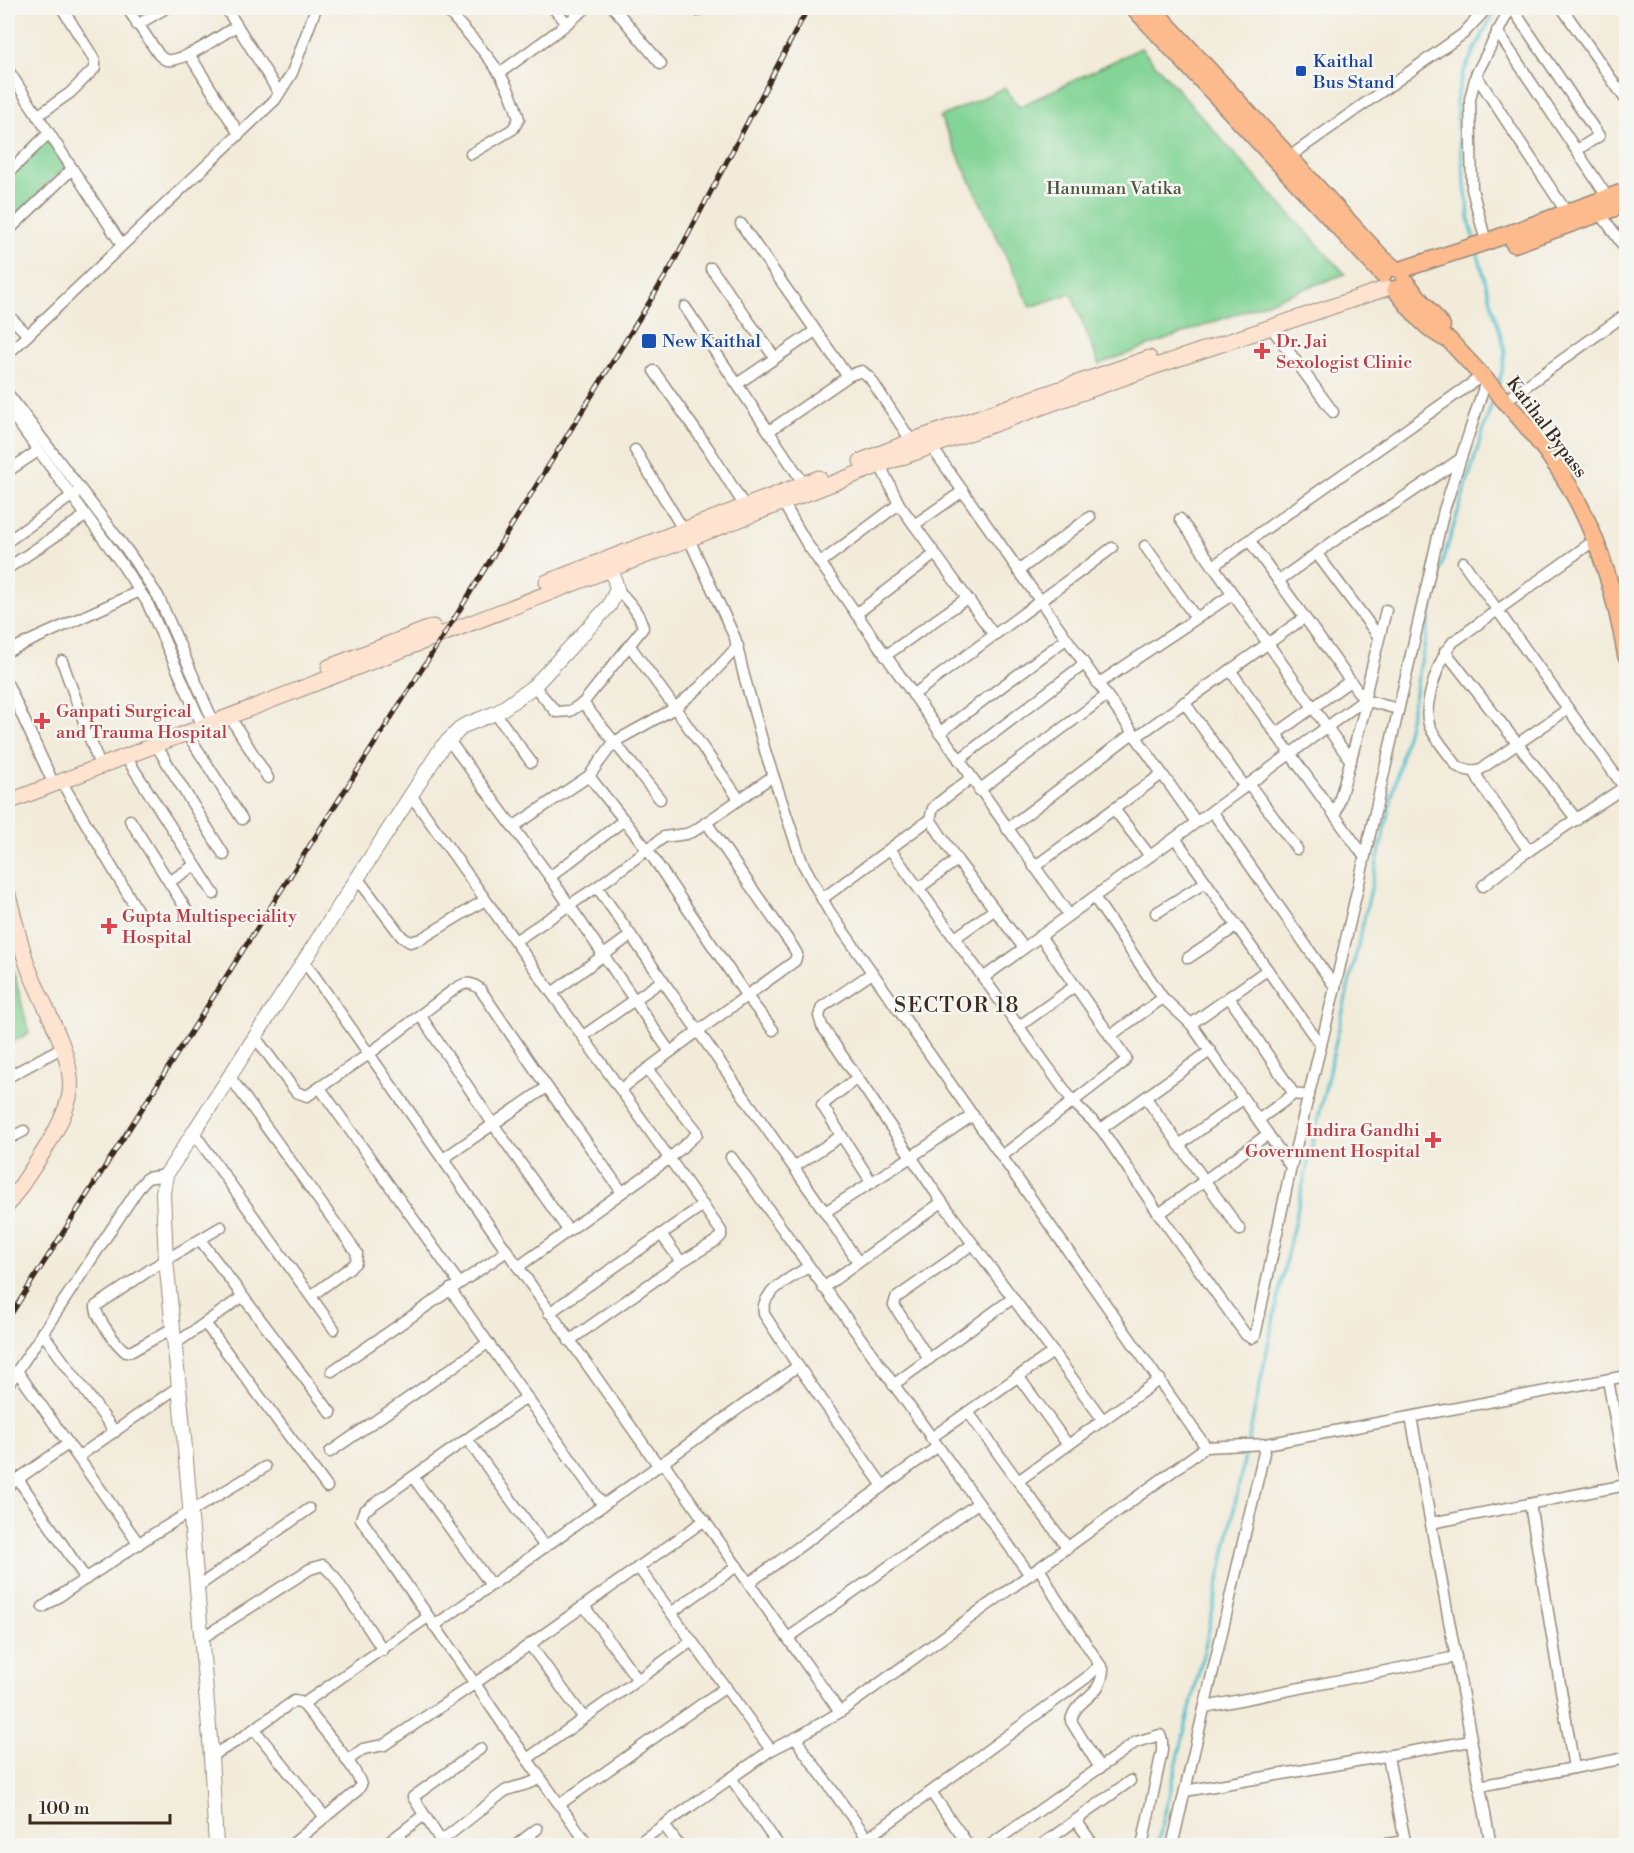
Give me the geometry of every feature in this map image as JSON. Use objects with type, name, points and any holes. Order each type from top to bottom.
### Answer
[{"type":"main road","name":"Katihal Bypass","points":[[1134,8],[1394,278]]},
{"type":"main road","name":"Katihal Bypass","points":[[1152,8],[1382,258],[1410,308],[1440,337],[1449,340],[1503,399],[1555,465],[1578,502],[1600,553],[1624,624],[1626,655]]},
{"type":"main road","points":[[1479,249],[1626,191]]},
{"type":"main road","points":[[8,802],[98,758],[206,721],[609,562],[781,498],[880,465],[920,446],[1394,278],[1479,249],[1601,214],[1626,204]]},
{"type":"main road","points":[[686,534],[744,506],[781,498],[804,484],[1271,327],[1394,278]]},
{"type":"main road","points":[[8,792],[126,757],[187,733],[206,721],[230,717],[609,562]]},
{"type":"main road","points":[[8,895],[26,961],[63,1047],[71,1079],[62,1119],[8,1205]]},
{"type":"street","points":[[37,116],[70,93],[95,68],[91,54],[62,8]]},
{"type":"street","points":[[127,8],[163,59],[170,61],[189,54],[237,26]]},
{"type":"street","points":[[137,25],[166,8]]},
{"type":"street","points":[[226,8],[279,93]]},
{"type":"street","points":[[8,354],[275,100],[292,73],[316,8]]},
{"type":"street","points":[[445,8],[501,72],[515,103],[519,119],[513,129],[471,154]]},
{"type":"street","points":[[553,8],[567,24]]},
{"type":"street","points":[[501,72],[586,8]]},
{"type":"street","points":[[614,8],[661,64]]},
{"type":"street","points":[[1289,157],[1463,34],[1487,8]]},
{"type":"street","points":[[1479,249],[1470,170],[1470,99],[1476,75],[1507,8]]},
{"type":"street","points":[[1507,8],[1599,136],[1577,150]]},
{"type":"street","points":[[1562,8],[1626,100]]},
{"type":"street","points":[[1497,31],[1608,198]]},
{"type":"street","points":[[189,54],[239,134]]},
{"type":"street","points":[[1476,75],[1567,213]]},
{"type":"street","points":[[10,78],[122,245]]},
{"type":"street","points":[[8,174],[49,133]]},
{"type":"street","points":[[10,224],[72,169]]},
{"type":"street","points":[[1601,214],[1626,250]]},
{"type":"street","points":[[741,224],[846,374],[850,375]]},
{"type":"street","points":[[711,268],[776,358]]},
{"type":"street","points":[[685,307],[804,484]]},
{"type":"street","points":[[8,315],[28,335]]},
{"type":"street","points":[[1503,399],[1622,317]]},
{"type":"street","points":[[1271,327],[1333,412]]},
{"type":"street","points":[[737,384],[815,331]]},
{"type":"street","points":[[654,371],[708,448],[744,506]]},
{"type":"street","points":[[769,431],[850,375],[862,371],[870,378],[920,446],[963,490],[1196,822]]},
{"type":"street","points":[[890,849],[1074,1102],[1101,1128],[1159,1214],[1246,1335],[1251,1338],[1255,1336],[1291,1167],[1335,987],[1444,510],[1485,380]]},
{"type":"street","points":[[1213,566],[1485,380]]},
{"type":"street","points":[[8,394],[129,553],[158,596],[206,721]]},
{"type":"street","points":[[8,409],[147,602],[206,721]]},
{"type":"street","points":[[635,450],[686,534],[729,624],[738,646],[743,672],[773,776],[802,862],[822,899],[1206,1447]]},
{"type":"street","points":[[8,471],[38,451]]},
{"type":"street","points":[[1278,581],[1355,526],[1394,504],[1459,459]]},
{"type":"street","points":[[880,465],[899,504],[994,634]]},
{"type":"street","points":[[8,541],[81,490]]},
{"type":"street","points":[[914,525],[963,490]]},
{"type":"street","points":[[781,498],[796,527],[820,563],[1069,915]]},
{"type":"street","points":[[820,563],[899,504]]},
{"type":"street","points":[[8,568],[85,516]]},
{"type":"street","points":[[1018,571],[1090,517]]},
{"type":"street","points":[[1180,519],[1351,761]]},
{"type":"street","points":[[1249,540],[1366,701],[1398,709]]},
{"type":"street","points":[[1569,709],[1481,769],[1474,771],[1457,766],[1430,727],[1428,719],[1429,702],[1445,651],[1453,642],[1595,540]]},
{"type":"street","points":[[1145,546],[1196,618]]},
{"type":"street","points":[[913,696],[1039,600],[1112,548]]},
{"type":"street","points":[[856,614],[935,554]]},
{"type":"street","points":[[1317,554],[1379,637]]},
{"type":"street","points":[[534,686],[556,712],[570,711],[583,703],[643,628],[642,620],[617,589],[609,562]]},
{"type":"street","points":[[1462,562],[1625,786],[1529,851],[1483,886]]},
{"type":"street","points":[[216,1845],[202,1638],[166,1260],[163,1192],[166,1175],[448,739],[464,726],[495,713],[534,686],[609,606],[617,589]]},
{"type":"street","points":[[8,651],[140,591]]},
{"type":"street","points":[[1098,684],[1233,594]]},
{"type":"street","points":[[885,656],[967,598]]},
{"type":"street","points":[[1335,816],[1366,701],[1386,610]]},
{"type":"street","points":[[1007,829],[1135,735],[1304,618]]},
{"type":"street","points":[[939,733],[1066,639]]},
{"type":"street","points":[[630,646],[739,799]]},
{"type":"street","points":[[513,827],[589,776],[614,742],[675,708],[701,686],[738,646]]},
{"type":"street","points":[[1445,651],[1577,820]]},
{"type":"street","points":[[62,661],[98,758]]},
{"type":"street","points":[[958,760],[1084,664]]},
{"type":"street","points":[[1230,670],[1364,856]]},
{"type":"street","points":[[1276,734],[1350,681]]},
{"type":"street","points":[[8,685],[56,779],[140,915]]},
{"type":"street","points":[[979,790],[1107,696]]},
{"type":"street","points":[[983,978],[1366,701]]},
{"type":"street","points":[[1184,702],[1297,849]]},
{"type":"street","points":[[583,703],[660,799]]},
{"type":"street","points":[[495,713],[531,762]]},
{"type":"street","points":[[230,717],[268,778]]},
{"type":"street","points":[[187,733],[242,819]]},
{"type":"street","points":[[448,739],[550,877],[670,1052]]},
{"type":"street","points":[[156,745],[224,855]]},
{"type":"street","points":[[126,757],[214,894]]},
{"type":"street","points":[[1474,771],[1529,851]]},
{"type":"street","points":[[1034,867],[1162,774]]},
{"type":"street","points":[[589,776],[646,849],[746,995],[773,1030]]},
{"type":"street","points":[[515,941],[597,887],[664,837],[686,834],[773,776]]},
{"type":"street","points":[[822,899],[930,819],[933,808],[937,804],[972,778]]},
{"type":"street","points":[[411,795],[721,1231],[721,1236],[716,1241],[681,1262],[569,1341]]},
{"type":"street","points":[[1114,809],[1150,856]]},
{"type":"street","points":[[1212,811],[1335,987]]},
{"type":"street","points":[[930,819],[957,860],[1024,948]]},
{"type":"street","points":[[130,820],[186,909]]},
{"type":"street","points":[[550,877],[624,820]]},
{"type":"street","points":[[621,1089],[746,995],[789,968],[795,961],[797,954],[706,822]]},
{"type":"street","points":[[1175,838],[1321,1046]]},
{"type":"street","points":[[919,888],[957,860]]},
{"type":"street","points":[[169,882],[195,865]]},
{"type":"street","points":[[358,879],[402,937],[410,942],[421,939],[485,900]]},
{"type":"street","points":[[1156,913],[1206,882]]},
{"type":"street","points":[[597,887],[858,1262]]},
{"type":"street","points":[[1094,897],[1163,998],[1191,1024],[1291,1167]]},
{"type":"street","points":[[955,938],[994,910]]},
{"type":"street","points":[[1188,958],[1237,926]]},
{"type":"street","points":[[552,993],[631,935]]},
{"type":"street","points":[[1002,1156],[1074,1102],[1123,1063],[1126,1058],[1040,936]]},
{"type":"street","points":[[304,961],[549,1313],[705,1520],[840,1712]]},
{"type":"street","points":[[1191,1024],[1267,970]]},
{"type":"street","points":[[872,973],[822,1007],[819,1017],[822,1026],[942,1202],[1103,1420]]},
{"type":"street","points":[[583,1036],[663,980]]},
{"type":"street","points":[[255,1037],[296,1092],[307,1096],[369,1054],[464,983],[475,984],[622,1192]]},
{"type":"street","points":[[1018,1027],[1075,986]]},
{"type":"street","points":[[1229,997],[1294,1094]]},
{"type":"street","points":[[1110,1036],[1163,998]]},
{"type":"street","points":[[420,1015],[568,1230]]},
{"type":"street","points":[[8,1077],[63,1047]]},
{"type":"street","points":[[1101,1128],[1210,1051]]},
{"type":"street","points":[[518,1267],[670,1158],[697,1134],[647,1069]]},
{"type":"street","points":[[230,1077],[357,1253],[356,1262],[352,1266],[311,1296]]},
{"type":"street","points":[[857,1078],[822,1105],[872,1183]]},
{"type":"street","points":[[320,1088],[454,1286],[488,1343],[603,1504]]},
{"type":"street","points":[[442,1159],[548,1088]]},
{"type":"street","points":[[1258,1120],[1294,1094],[1309,1096]]},
{"type":"street","points":[[1146,1098],[1240,1230]]},
{"type":"street","points":[[1179,1145],[1243,1099]]},
{"type":"street","points":[[825,1212],[973,1115]]},
{"type":"street","points":[[8,1139],[24,1131]]},
{"type":"street","points":[[194,1133],[334,1329]]},
{"type":"street","points":[[1159,1214],[1268,1134]]},
{"type":"street","points":[[794,1167],[841,1136]]},
{"type":"street","points":[[731,1157],[978,1503],[1054,1595],[1103,1669],[1101,1685],[1073,1713],[1071,1721],[1100,1768]]},
{"type":"street","points":[[8,1385],[140,1186],[147,1178],[166,1175]]},
{"type":"street","points":[[823,1288],[942,1202]]},
{"type":"street","points":[[549,1313],[703,1205]]},
{"type":"street","points":[[172,1328],[132,1351],[126,1352],[120,1347],[96,1311],[96,1306],[221,1227]]},
{"type":"street","points":[[661,1234],[681,1262]]},
{"type":"street","points":[[201,1240],[331,1413]]},
{"type":"street","points":[[929,1359],[894,1305],[896,1298],[973,1244]]},
{"type":"street","points":[[332,1371],[507,1251]]},
{"type":"street","points":[[808,1267],[767,1296],[762,1306],[764,1314],[883,1486]]},
{"type":"street","points":[[175,1344],[242,1297]]},
{"type":"street","points":[[893,1385],[1013,1298]]},
{"type":"street","points":[[205,1323],[327,1486]]},
{"type":"street","points":[[42,1332],[115,1432]]},
{"type":"street","points":[[330,1452],[488,1343]]},
{"type":"street","points":[[749,1583],[883,1486],[968,1412],[1053,1352]]},
{"type":"street","points":[[303,1704],[383,1650],[491,1585],[798,1366]]},
{"type":"street","points":[[17,1371],[139,1544]]},
{"type":"street","points":[[1018,1376],[1068,1445]]},
{"type":"street","points":[[634,1845],[771,1750],[840,1712],[1206,1447],[1262,1444],[1626,1376]]},
{"type":"street","points":[[1018,1481],[1160,1379]]},
{"type":"street","points":[[1608,1380],[1626,1479]]},
{"type":"street","points":[[78,1457],[178,1387]]},
{"type":"street","points":[[527,1397],[364,1511],[361,1519],[474,1684],[589,1845]]},
{"type":"street","points":[[968,1412],[1068,1548]]},
{"type":"street","points":[[1411,1416],[1491,1845]]},
{"type":"street","points":[[468,1439],[545,1547]]},
{"type":"street","points":[[8,1486],[68,1444]]},
{"type":"street","points":[[1172,1845],[1205,1707],[1262,1444]]},
{"type":"street","points":[[43,1607],[191,1511],[265,1467]]},
{"type":"street","points":[[413,1477],[491,1585]]},
{"type":"street","points":[[18,1479],[86,1579]]},
{"type":"street","points":[[1431,1523],[1626,1485]]},
{"type":"street","points":[[788,1638],[978,1503]]},
{"type":"street","points":[[1530,1504],[1574,1768]]},
{"type":"street","points":[[197,1587],[309,1509]]},
{"type":"street","points":[[347,1761],[363,1749],[384,1745],[530,1645],[705,1520]]},
{"type":"street","points":[[202,1638],[310,1569],[323,1565],[334,1576],[383,1650]]},
{"type":"street","points":[[672,1612],[737,1566]]},
{"type":"street","points":[[639,1567],[771,1750]]},
{"type":"street","points":[[584,1606],[638,1680]]},
{"type":"street","points":[[527,1759],[692,1641]]},
{"type":"street","points":[[530,1645],[584,1718]]},
{"type":"street","points":[[1205,1707],[1456,1657]]},
{"type":"street","points":[[801,1735],[799,1741],[801,1747],[871,1842],[931,1792],[1086,1678],[1100,1665]]},
{"type":"street","points":[[560,1804],[726,1687]]},
{"type":"street","points":[[211,1756],[254,1730],[294,1701],[303,1704],[347,1761],[361,1785],[358,1790],[290,1845]]},
{"type":"street","points":[[254,1730],[325,1817]]},
{"type":"street","points":[[989,1845],[1136,1742],[1156,1735],[1162,1737],[1162,1751],[1142,1845]]},
{"type":"street","points":[[1185,1791],[1471,1741]]},
{"type":"street","points":[[480,1749],[413,1797],[442,1843],[505,1791],[513,1787],[528,1785],[540,1778]]},
{"type":"street","points":[[1376,1845],[1405,1843],[1388,1757]]},
{"type":"street","points":[[1479,1786],[1626,1758]]},
{"type":"street","points":[[731,1778],[779,1845]]},
{"type":"street","points":[[1040,1845],[1130,1781]]},
{"type":"street","points":[[931,1792],[969,1845]]},
{"type":"street","points":[[384,1845],[424,1815]]},
{"type":"street","points":[[1076,1820],[1094,1845]]},
{"type":"street","points":[[664,1825],[679,1845]]},
{"type":"street","points":[[515,1845],[537,1830]]},
{"type":"green space","name":"Hanuman Vatika","points":[[1141,48],[1345,274],[1099,364],[1071,293],[1030,307],[940,117],[1004,88],[1019,107]]},
{"type":"green space","points":[[47,139],[65,167],[15,217],[8,210],[8,179]]},
{"type":"green space","points":[[8,949],[29,1033],[8,1044]]},
{"type":"waterway","points":[[1474,239],[1470,224],[1456,101],[1463,73],[1496,8]]},
{"type":"waterway","points":[[1477,251],[1505,351],[1498,384]]},
{"type":"waterway","points":[[1157,1846],[1207,1638],[1288,1250],[1410,719],[1437,580],[1493,399]]},
{"type":"railway","points":[[8,1319],[454,619],[671,267],[808,8]]},
{"type":"place","name":"Kaithal Bus Stand","points":[[1301,71]]},
{"type":"place","name":"New Kaithal","points":[[649,341]]},
{"type":"place","name":"Dr. Jai Sexologist Clinic","points":[[1262,351]]},
{"type":"place","name":"Ganpati Surgical and Trauma Hospital","points":[[42,721]]},
{"type":"place","name":"Gupta Multispeciality Hospital","points":[[109,926]]},
{"type":"place","name":"Indira Gandhi Government Hospital","points":[[1433,1140]]},
{"type":"district","name":"SECTOR 18","points":[[957,1005]]}]
